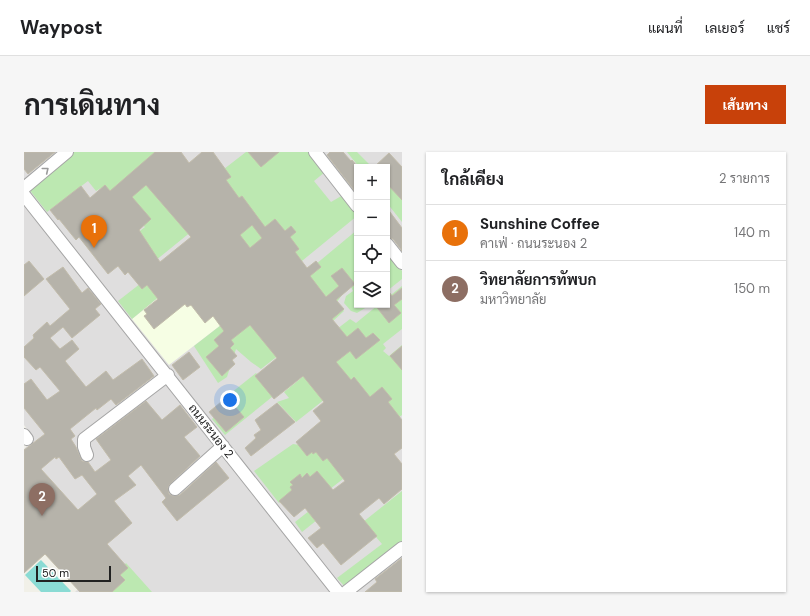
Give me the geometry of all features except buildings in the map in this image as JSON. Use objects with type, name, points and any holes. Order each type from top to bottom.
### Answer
[{"type":"street","points":[[24,188],[67,152]]},
{"type":"street","points":[[315,152],[354,202]]},
{"type":"street","name":"ถนนระนอง 2","points":[[24,195],[168,375],[338,592]]},
{"type":"street","points":[[390,248],[402,263]]},
{"type":"street","points":[[87,455],[83,442],[84,439],[168,375]]},
{"type":"street","points":[[175,489],[223,446]]},
{"type":"street","points":[[346,592],[402,548]]},
{"type":"shaded area","points":[[24,152],[402,152],[402,592],[75,592],[93,575],[73,505],[24,449],[34,438],[24,425]]},
{"type":"shaded area","points":[[227,243],[265,291],[169,365],[132,319]]},
{"type":"shaded area","points":[[41,560],[71,591],[70,592],[41,592],[25,575]]},
{"type":"green space","points":[[59,152],[154,152],[187,193],[192,231],[155,261],[136,234],[145,227],[101,188],[96,191],[88,181],[47,212],[24,183]]},
{"type":"green space","points":[[246,152],[308,152],[325,172],[314,181],[331,202],[343,195],[354,209],[354,218],[297,265],[304,274],[354,232],[354,308],[365,308],[357,313],[351,311],[344,303],[346,296],[353,291],[351,287],[337,302],[344,311],[332,322],[337,329],[350,319],[356,323],[374,308],[390,308],[390,296],[402,286],[402,329],[383,344],[386,348],[383,351],[389,356],[402,345],[402,415],[379,434],[302,337],[261,369],[236,349],[227,377],[218,383],[194,346],[265,291],[189,196]]},
{"type":"green space","points":[[347,152],[357,152],[369,164],[357,164]]},
{"type":"green space","points":[[390,185],[402,197],[402,222],[390,207]]},
{"type":"green space","points":[[390,255],[402,271],[402,279],[390,289]]},
{"type":"green space","points":[[145,280],[161,295],[132,319],[118,301]]},
{"type":"green space","points":[[256,373],[276,396],[272,397],[225,435],[212,419],[232,403],[226,397]]},
{"type":"green space","points":[[305,375],[325,399],[296,422],[277,402],[289,398],[284,392]]},
{"type":"green space","points":[[293,444],[331,450],[343,479],[321,496],[305,480],[279,503],[254,471]]},
{"type":"green space","points":[[402,491],[402,544],[346,588],[337,578],[382,544],[363,522]]},
{"type":"green space","points":[[309,511],[317,520],[302,532],[295,522]]},
{"type":"green space","points":[[126,563],[152,592],[104,592]]},
{"type":"place","name":"Sunshine Coffee","points":[[94,248]]},
{"type":"place","name":"วิทยาลัยการทัพบก","points":[[42,516]]}]
